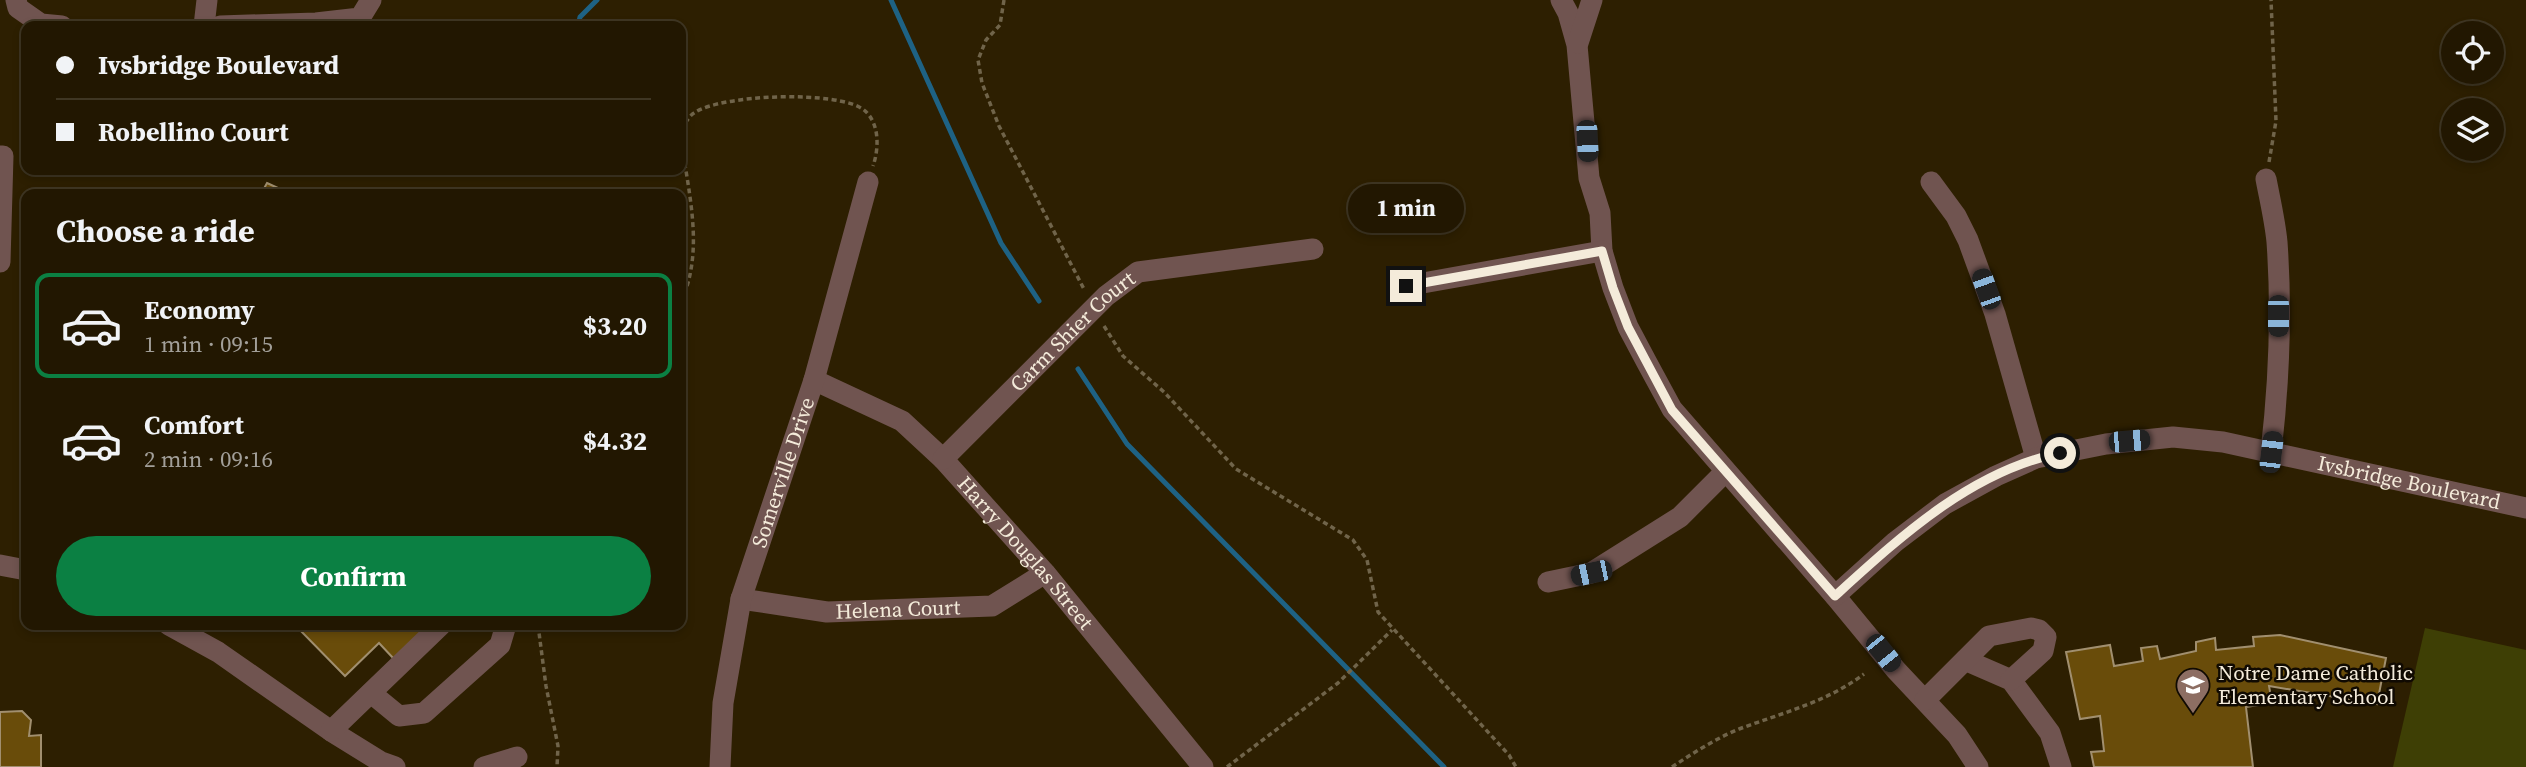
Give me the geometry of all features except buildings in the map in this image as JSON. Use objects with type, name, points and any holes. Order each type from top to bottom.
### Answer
[{"type":"street","points":[[16,0],[18,8],[37,21]]},
{"type":"street","points":[[205,21],[207,0]]},
{"type":"street","points":[[334,21],[360,18],[371,0]]},
{"type":"street","points":[[1561,0],[1568,13],[1577,45],[1589,178],[1600,213],[1602,251],[1628,327],[1672,410],[1896,670],[1957,735],[1978,767]]},
{"type":"street","points":[[1577,45],[1592,0]]},
{"type":"street","points":[[0,156],[3,156],[0,262]]},
{"type":"street","points":[[2266,179],[2277,241],[2278,278],[2278,395],[2271,452]]},
{"type":"street","name":"Somerville Drive","points":[[720,767],[723,703],[741,599],[814,380],[868,182]]},
{"type":"street","points":[[1931,182],[1956,216],[1968,240],[1995,314],[2036,458]]},
{"type":"street","name":"Carm Shier Court","points":[[943,459],[1106,296],[1138,272],[1313,249]]},
{"type":"street","points":[[1406,286],[1602,251]]},
{"type":"street","name":"Harry Douglas Street","points":[[814,380],[902,421],[943,459],[1045,573],[1203,767]]},
{"type":"street","name":"Ivsbridge Boulevard","points":[[1835,596],[1895,542],[1945,504],[2036,458],[2106,444],[2173,437],[2223,442],[2526,508]]},
{"type":"street","points":[[1548,582],[1591,573],[1680,517],[1725,472]]},
{"type":"street","points":[[0,565],[21,569]]},
{"type":"street","name":"Helena Court","points":[[741,599],[827,612],[992,606],[1045,573]]},
{"type":"street","points":[[1925,700],[1989,636],[2031,628],[2039,630],[2046,636],[2043,651],[2011,680]]},
{"type":"street","points":[[182,630],[331,731],[381,762],[395,767]]},
{"type":"street","points":[[331,731],[436,630]]},
{"type":"street","points":[[371,693],[400,716],[424,713],[500,645],[504,630]]},
{"type":"street","points":[[1965,660],[2011,680],[2050,733],[2061,767]]},
{"type":"street","points":[[484,767],[517,757]]},
{"type":"path","points":[[1004,0],[1000,25],[986,40],[978,60],[982,83],[999,126],[1094,308],[1123,356],[1164,392],[1236,469],[1353,540],[1367,560],[1378,612],[1509,755],[1516,767]]},
{"type":"path","points":[[2266,179],[2276,121],[2271,0]]},
{"type":"path","points":[[686,123],[693,113],[729,100],[804,96],[837,100],[863,109],[874,122],[877,152],[868,182]]},
{"type":"path","points":[[686,174],[694,261],[686,286]]},
{"type":"path","points":[[1227,767],[1338,683],[1392,629]]},
{"type":"path","points":[[539,630],[558,746],[557,767]]},
{"type":"path","points":[[1672,767],[1700,748],[1737,730],[1845,688],[1864,674]]},
{"type":"shaded area","points":[[2425,628],[2526,650],[2526,767],[2393,767]]},
{"type":"waterway","points":[[579,21],[597,0]]},
{"type":"waterway","points":[[891,0],[1001,243],[1039,301]]},
{"type":"waterway","points":[[1078,369],[1127,444],[1444,767]]},
{"type":"place","name":"Notre Dame Catholic Elementary School","points":[[2193,715]]},
{"type":"route","points":[[1406,286],[1602,251],[1628,327],[1672,410],[1835,596],[1895,542],[1945,504],[2036,458],[2060,453]]}]
